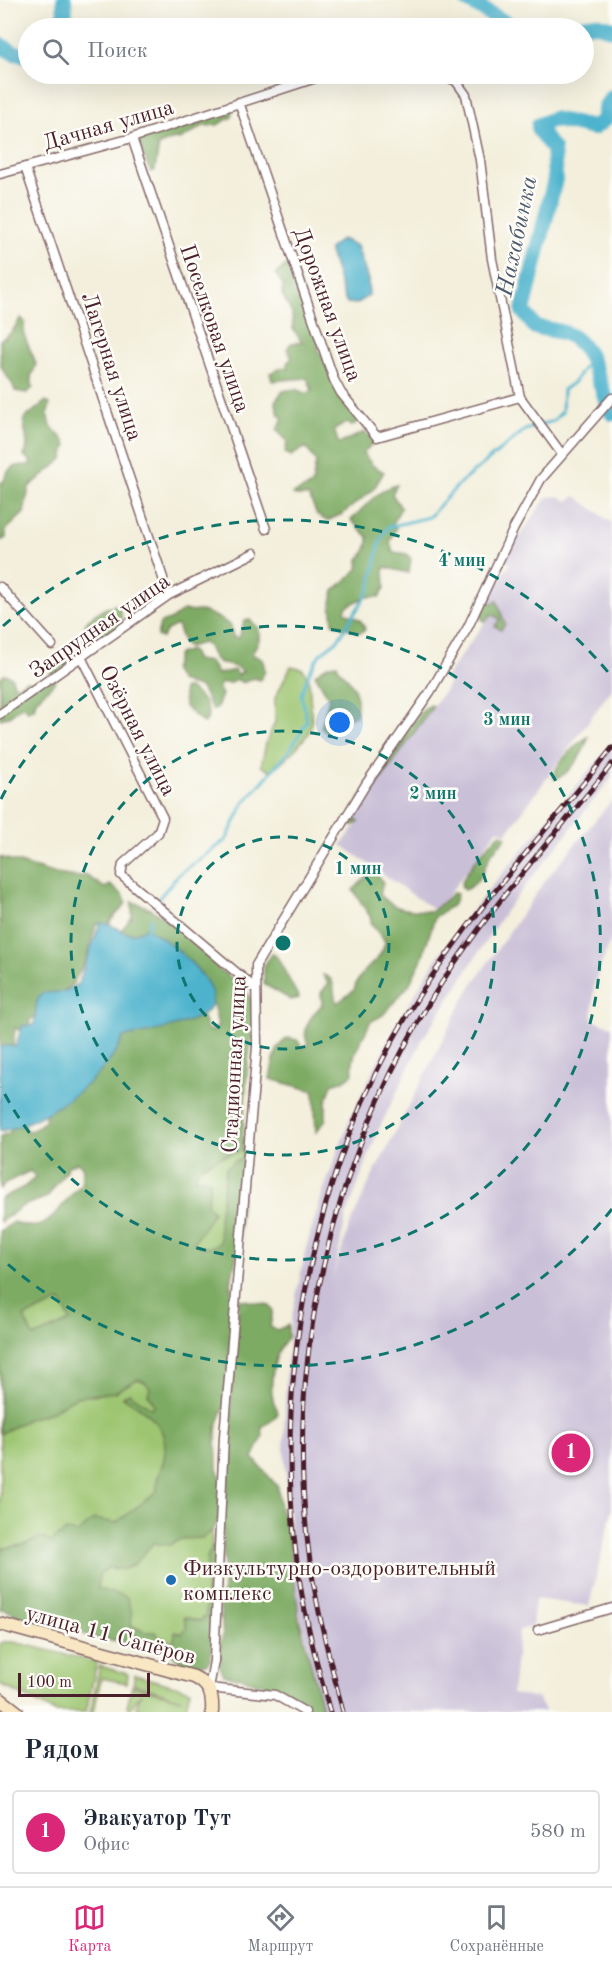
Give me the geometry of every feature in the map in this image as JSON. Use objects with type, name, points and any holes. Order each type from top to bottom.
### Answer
[{"type":"street","name":"Дачная улица","points":[[0,174],[132,138],[296,84]]},
{"type":"street","points":[[459,84],[465,90],[480,160],[492,259],[520,397],[535,422],[561,453]]},
{"type":"street","name":"Дорожная улица","points":[[239,102],[334,380],[341,393],[376,437],[520,397]]},
{"type":"street","name":"Поселковая улица","points":[[132,138],[266,529]]},
{"type":"street","name":"Лагерная улица","points":[[25,167],[163,578]]},
{"type":"street","name":"Стадионная улица","points":[[209,1688],[214,1661],[224,1436],[257,1047],[254,974],[261,955],[366,784],[430,692],[468,627],[531,496],[561,453],[612,398]]},
{"type":"street","name":"Запрудная улица","points":[[0,714],[82,659],[169,595],[254,553]]},
{"type":"street","points":[[0,587],[52,645]]},
{"type":"street","name":"Озёрная улица","points":[[82,659],[163,818],[158,833],[120,867],[121,875],[256,989]]},
{"type":"street","points":[[538,1630],[612,1608]]},
{"type":"street","name":"улица 11 Сапёров","points":[[0,1624],[194,1677],[209,1688]]},
{"type":"street","points":[[0,1632],[29,1633]]},
{"type":"street","points":[[212,1712],[212,1696],[209,1688],[275,1695],[305,1712]]},
{"type":"street","points":[[0,1701],[17,1712]]},
{"type":"shaded area","points":[[559,496],[567,501],[576,496],[612,523],[612,689],[506,834],[498,829],[436,911],[341,845],[358,823],[353,818],[449,684],[444,679],[492,613],[485,599],[510,564],[504,558],[547,497]]},
{"type":"shaded area","points":[[612,744],[612,777],[506,910],[422,1040],[378,1131],[346,1217],[333,1277],[349,1227],[369,1183],[468,991],[547,878],[612,800],[612,937],[594,984],[592,1020],[612,1026],[612,1510],[589,1606],[535,1599],[532,1627],[519,1630],[512,1694],[539,1698],[544,1712],[323,1712],[295,1593],[284,1449],[286,1377],[291,1321],[306,1248],[323,1192],[351,1116],[396,1025],[436,959],[486,893]]},
{"type":"green space","points":[[232,108],[232,117],[217,125],[203,126],[180,140],[174,139],[159,145],[155,170],[151,172],[139,140]]},
{"type":"green space","points":[[287,264],[295,272],[319,343],[318,349],[357,416],[356,424],[351,426],[348,422],[334,430],[339,444],[364,432],[374,438],[372,444],[363,453],[373,466],[384,472],[373,490],[342,514],[327,521],[317,515],[309,496],[293,494],[312,485],[316,462],[306,447],[291,456],[285,453],[287,441],[277,430],[283,418],[279,415],[275,401],[283,391],[295,389],[307,394],[312,390],[307,378],[272,381],[270,373],[284,367],[289,369],[287,363],[292,358],[287,349],[291,343],[302,342],[293,329],[292,314],[282,294],[283,285],[276,274]]},
{"type":"green space","points":[[21,318],[25,322],[25,339],[36,365],[31,377],[33,388],[27,393],[15,391],[1,362],[0,340],[11,333]]},
{"type":"green space","points":[[46,401],[50,404],[49,422],[67,444],[63,459],[29,487],[24,513],[6,530],[6,538],[0,541],[0,483],[4,481],[12,468],[29,465],[31,461],[24,456],[27,443],[24,419]]},
{"type":"green space","points":[[397,485],[392,494],[401,508],[393,522],[396,528],[390,542],[393,552],[407,554],[411,559],[409,573],[384,567],[385,588],[379,597],[365,597],[346,607],[345,612],[358,618],[362,623],[365,630],[360,633],[333,623],[331,602],[334,591],[358,569],[359,559],[367,547],[368,537],[351,520],[378,494]]},
{"type":"green space","points":[[491,592],[486,599],[493,604],[497,601],[505,624],[501,630],[495,626],[500,619],[492,614],[485,622],[481,616],[482,604]]},
{"type":"green space","points":[[114,605],[120,606],[122,623],[119,627],[111,630],[107,637],[59,674],[53,684],[36,700],[34,709],[28,711],[23,705],[8,717],[0,719],[0,678],[5,674],[11,676],[17,686],[27,680],[34,685],[48,676],[57,660],[77,651],[88,632],[85,625],[91,618]]},
{"type":"green space","points":[[184,610],[211,614],[231,626],[233,637],[239,638],[244,621],[250,620],[259,628],[259,640],[252,654],[263,660],[265,671],[260,680],[254,678],[243,683],[236,679],[231,683],[221,683],[218,688],[222,694],[217,708],[212,709],[201,688],[180,681],[173,670],[178,654],[191,650],[196,660],[210,662],[217,674],[234,670],[238,675],[243,672],[215,660],[208,646],[203,643],[188,647],[183,642],[177,625],[167,630],[162,638],[157,636],[160,623],[170,620]]},
{"type":"green space","points":[[337,664],[353,687],[357,711],[356,716],[337,721],[328,734],[321,728],[329,698],[315,674],[329,665]]},
{"type":"green space","points":[[291,666],[303,669],[309,679],[312,723],[308,734],[293,752],[271,771],[261,766],[266,743],[275,722],[275,698]]},
{"type":"green space","points":[[189,688],[206,705],[207,720],[203,723],[185,707],[183,689]]},
{"type":"green space","points":[[433,706],[354,818],[359,822],[353,826],[350,820],[361,797],[423,709]]},
{"type":"green space","points":[[588,737],[576,762],[560,777],[554,779],[561,761]]},
{"type":"green space","points":[[501,834],[506,837],[492,853],[481,876],[475,884],[464,890],[461,885],[467,872],[484,850]]},
{"type":"green space","points":[[0,857],[56,874],[77,877],[86,875],[105,888],[110,885],[123,895],[126,902],[109,925],[96,924],[86,960],[73,983],[30,1020],[28,1029],[23,1032],[15,1028],[13,1049],[0,1050]]},
{"type":"green space","points":[[369,874],[378,875],[383,883],[380,894],[385,900],[404,909],[433,911],[453,893],[457,894],[454,904],[435,917],[421,961],[409,985],[383,1015],[370,1022],[353,1059],[353,1074],[345,1080],[332,1084],[326,1102],[326,1119],[316,1132],[314,1091],[270,1079],[272,1067],[283,1041],[288,1038],[297,1040],[303,1048],[308,1044],[306,1028],[314,1013],[322,1005],[321,993],[328,984],[323,975],[331,980],[337,1003],[354,990],[360,976],[380,955],[385,941],[371,924],[371,918],[353,890]]},
{"type":"green space","points":[[132,902],[148,908],[169,922],[194,942],[218,968],[243,987],[249,995],[253,1011],[242,1151],[218,1158],[203,1166],[197,1170],[195,1180],[203,1177],[211,1181],[207,1204],[213,1212],[193,1244],[210,1247],[220,1242],[219,1220],[226,1168],[235,1161],[244,1159],[238,1250],[230,1285],[233,1300],[227,1400],[216,1428],[217,1469],[222,1480],[219,1519],[213,1530],[203,1538],[181,1539],[169,1545],[153,1543],[139,1560],[129,1567],[116,1569],[109,1567],[99,1575],[98,1589],[127,1597],[132,1615],[131,1625],[145,1632],[155,1632],[163,1641],[165,1650],[159,1652],[150,1647],[130,1647],[121,1641],[90,1638],[81,1632],[35,1626],[5,1609],[0,1610],[0,1549],[26,1544],[40,1537],[51,1542],[66,1531],[78,1533],[94,1519],[116,1523],[157,1491],[164,1459],[164,1438],[155,1421],[141,1408],[123,1397],[129,1393],[151,1408],[155,1405],[148,1394],[150,1388],[138,1379],[115,1392],[76,1397],[49,1413],[28,1419],[0,1434],[0,1231],[14,1222],[37,1226],[53,1217],[81,1185],[83,1168],[78,1162],[68,1166],[48,1197],[23,1206],[0,1222],[0,1199],[24,1187],[36,1177],[30,1171],[5,1183],[0,1189],[0,1136],[10,1133],[9,1125],[23,1119],[26,1131],[33,1130],[45,1121],[46,1108],[112,1040],[201,1012],[207,1029],[213,1031],[218,1026],[213,1003],[205,990],[119,933],[132,917]],"holes":[[[61,1301],[70,1321],[33,1337],[24,1317]]]},
{"type":"green space","points":[[272,953],[277,957],[299,998],[291,1000],[264,984],[264,966]]},
{"type":"green space","points":[[245,1138],[216,1445],[207,1652],[0,1591],[0,1260]]},
{"type":"green space","points":[[239,1299],[269,1305],[273,1310],[270,1327],[277,1330],[288,1325],[288,1338],[279,1350],[272,1376],[273,1400],[278,1413],[274,1419],[262,1427],[263,1436],[253,1458],[278,1487],[280,1511],[287,1520],[299,1618],[323,1712],[315,1712],[296,1698],[271,1686],[248,1681],[240,1676],[236,1678],[223,1674],[220,1666],[220,1643],[223,1636],[220,1604],[224,1587],[223,1521],[229,1465],[227,1437],[231,1420],[232,1365],[235,1358]]},
{"type":"green space","points":[[213,1546],[217,1546],[211,1657],[209,1663],[189,1664],[172,1655],[175,1632],[182,1633],[187,1628],[184,1617],[201,1621],[202,1617],[206,1617],[207,1557]]},
{"type":"green space","points":[[14,1642],[97,1662],[86,1712],[55,1712],[0,1684],[0,1644]]},
{"type":"green space","points":[[100,1666],[128,1674],[127,1683],[101,1678],[94,1712],[90,1712]]},
{"type":"green space","points":[[135,1675],[190,1690],[185,1712],[151,1712],[136,1708],[141,1693],[130,1710],[127,1706],[132,1686],[182,1699],[133,1684]]},
{"type":"water","points":[[342,239],[357,246],[368,280],[369,295],[357,304],[347,303],[344,298],[330,253],[330,248]]},
{"type":"water","points":[[100,923],[132,934],[146,928],[155,933],[180,952],[204,977],[211,990],[212,1001],[207,1011],[190,1021],[123,1037],[116,1052],[104,1067],[72,1097],[34,1120],[0,1131],[0,1046],[16,1046],[22,1026],[34,1025],[37,1001],[42,993],[64,992],[78,984]]},
{"type":"waterway","name":"Нахабинка","points":[[64,0],[64,18]]},
{"type":"waterway","name":"Нахабинка","points":[[467,0],[497,18]]},
{"type":"waterway","name":"Нахабинка","points":[[594,24],[612,29]]},
{"type":"waterway","name":"Нахабинка","points":[[0,45],[18,54]]},
{"type":"waterway","name":"Нахабинка","points":[[612,97],[605,108],[605,119],[593,128],[553,119],[539,125],[539,130],[553,149],[555,179],[523,311],[535,327],[567,334],[584,348],[595,368],[612,413]]},
{"type":"waterway","points":[[159,898],[179,874],[226,840],[244,803],[290,750],[307,721],[301,694],[310,671],[320,654],[337,641],[370,589],[380,541],[388,527],[429,517],[460,483],[525,430],[553,421],[562,412],[563,390],[574,382],[591,357]]},
{"type":"waterway","points":[[146,932],[151,919]]},
{"type":"railway","points":[[330,1712],[299,1577],[291,1502],[291,1426],[296,1349],[309,1273],[328,1198],[353,1126],[384,1057],[422,991],[490,897],[612,748]]},
{"type":"railway","points":[[343,1712],[315,1594],[303,1481],[304,1408],[311,1336],[324,1264],[343,1193],[368,1125],[398,1058],[434,995],[496,906],[612,764]]},
{"type":"place","name":"Эвакуатор Тут","points":[[571,1453]]},
{"type":"place","name":"Физкультурно-оздоровительный комплекс","points":[[171,1580]]}]
